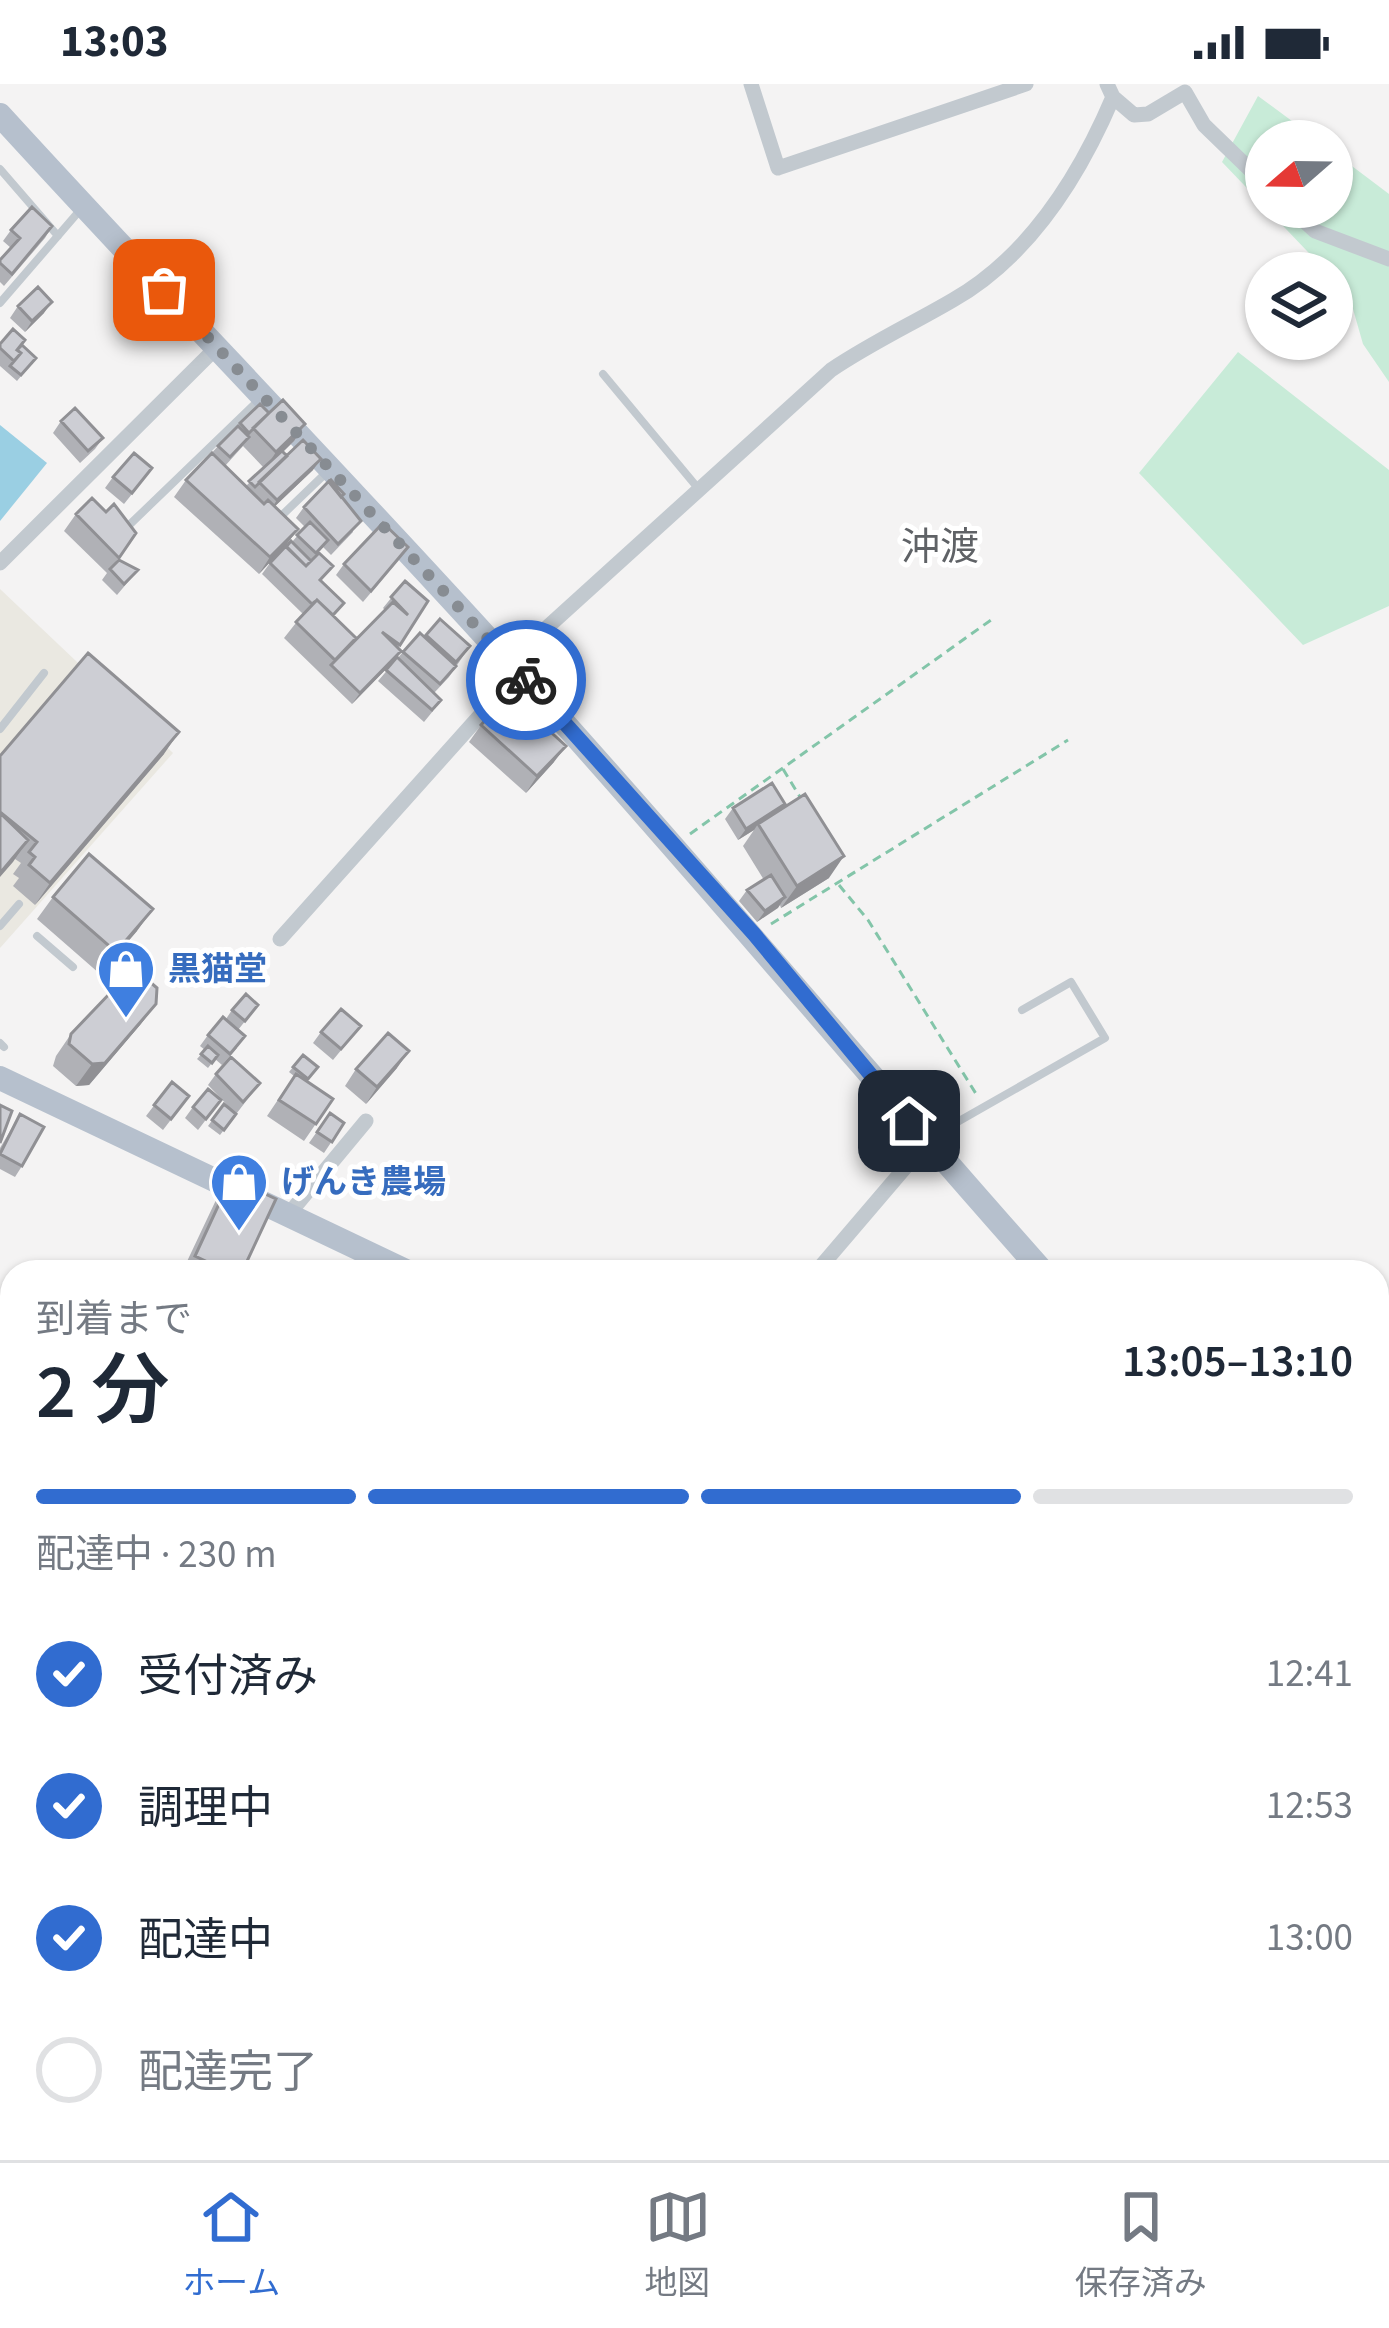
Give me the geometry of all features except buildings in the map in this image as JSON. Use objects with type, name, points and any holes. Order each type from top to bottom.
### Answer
[{"type":"main road","points":[[0,115],[514,667],[754,934],[1031,1260]]},
{"type":"main road","points":[[0,1078],[382,1260]]},
{"type":"street","points":[[751,84],[778,168],[1026,84]]},
{"type":"street","points":[[280,939],[514,667],[697,487],[832,370],[976,286],[1019,248],[1055,206],[1110,91],[1141,115],[1184,92],[1204,124],[1245,164]]},
{"type":"street","points":[[1312,228],[1389,259]]},
{"type":"street","points":[[0,563],[218,346]]},
{"type":"street","points":[[288,1215],[366,1121]]},
{"type":"street","points":[[826,1260],[927,1142]]},
{"type":"lane","points":[[0,170],[58,236]]},
{"type":"lane","points":[[0,303],[84,206]]},
{"type":"lane","points":[[603,374],[697,487]]},
{"type":"lane","points":[[124,530],[263,396]]},
{"type":"lane","points":[[272,524],[329,470]]},
{"type":"lane","points":[[0,729],[44,673]]},
{"type":"lane","points":[[0,926],[19,904]]},
{"type":"lane","points":[[38,936],[73,968]]},
{"type":"lane","points":[[927,1142],[936,1130],[1105,1038],[1071,982],[1022,1010]]},
{"type":"path","points":[[674,846],[991,620]]},
{"type":"path","points":[[754,934],[1068,740]]},
{"type":"path","points":[[782,768],[804,804]]},
{"type":"path","points":[[838,884],[868,920],[983,1105]]},
{"type":"shaded area","points":[[0,589],[173,753],[0,948]]},
{"type":"green space","points":[[1258,96],[1291,120],[1245,120],[1245,186],[1222,162]]},
{"type":"green space","points":[[1353,167],[1389,194],[1389,382],[1363,344],[1353,309],[1353,252],[1308,252],[1285,228],[1353,228]]},
{"type":"green space","points":[[1238,352],[1389,470],[1389,606],[1303,645],[1139,473]]},
{"type":"water","points":[[0,425],[47,463],[0,521]]},
{"type":"way so far","points":[[164,290],[526,680]]},
{"type":"place","name":"黒猫堂","points":[[126,1020]]},
{"type":"place","name":"げんき農場","points":[[239,1233]]},
{"type":"district","name":"沖渡","points":[[940,548]]},
{"type":"route","points":[[526,680],[754,934],[909,1121]]}]
